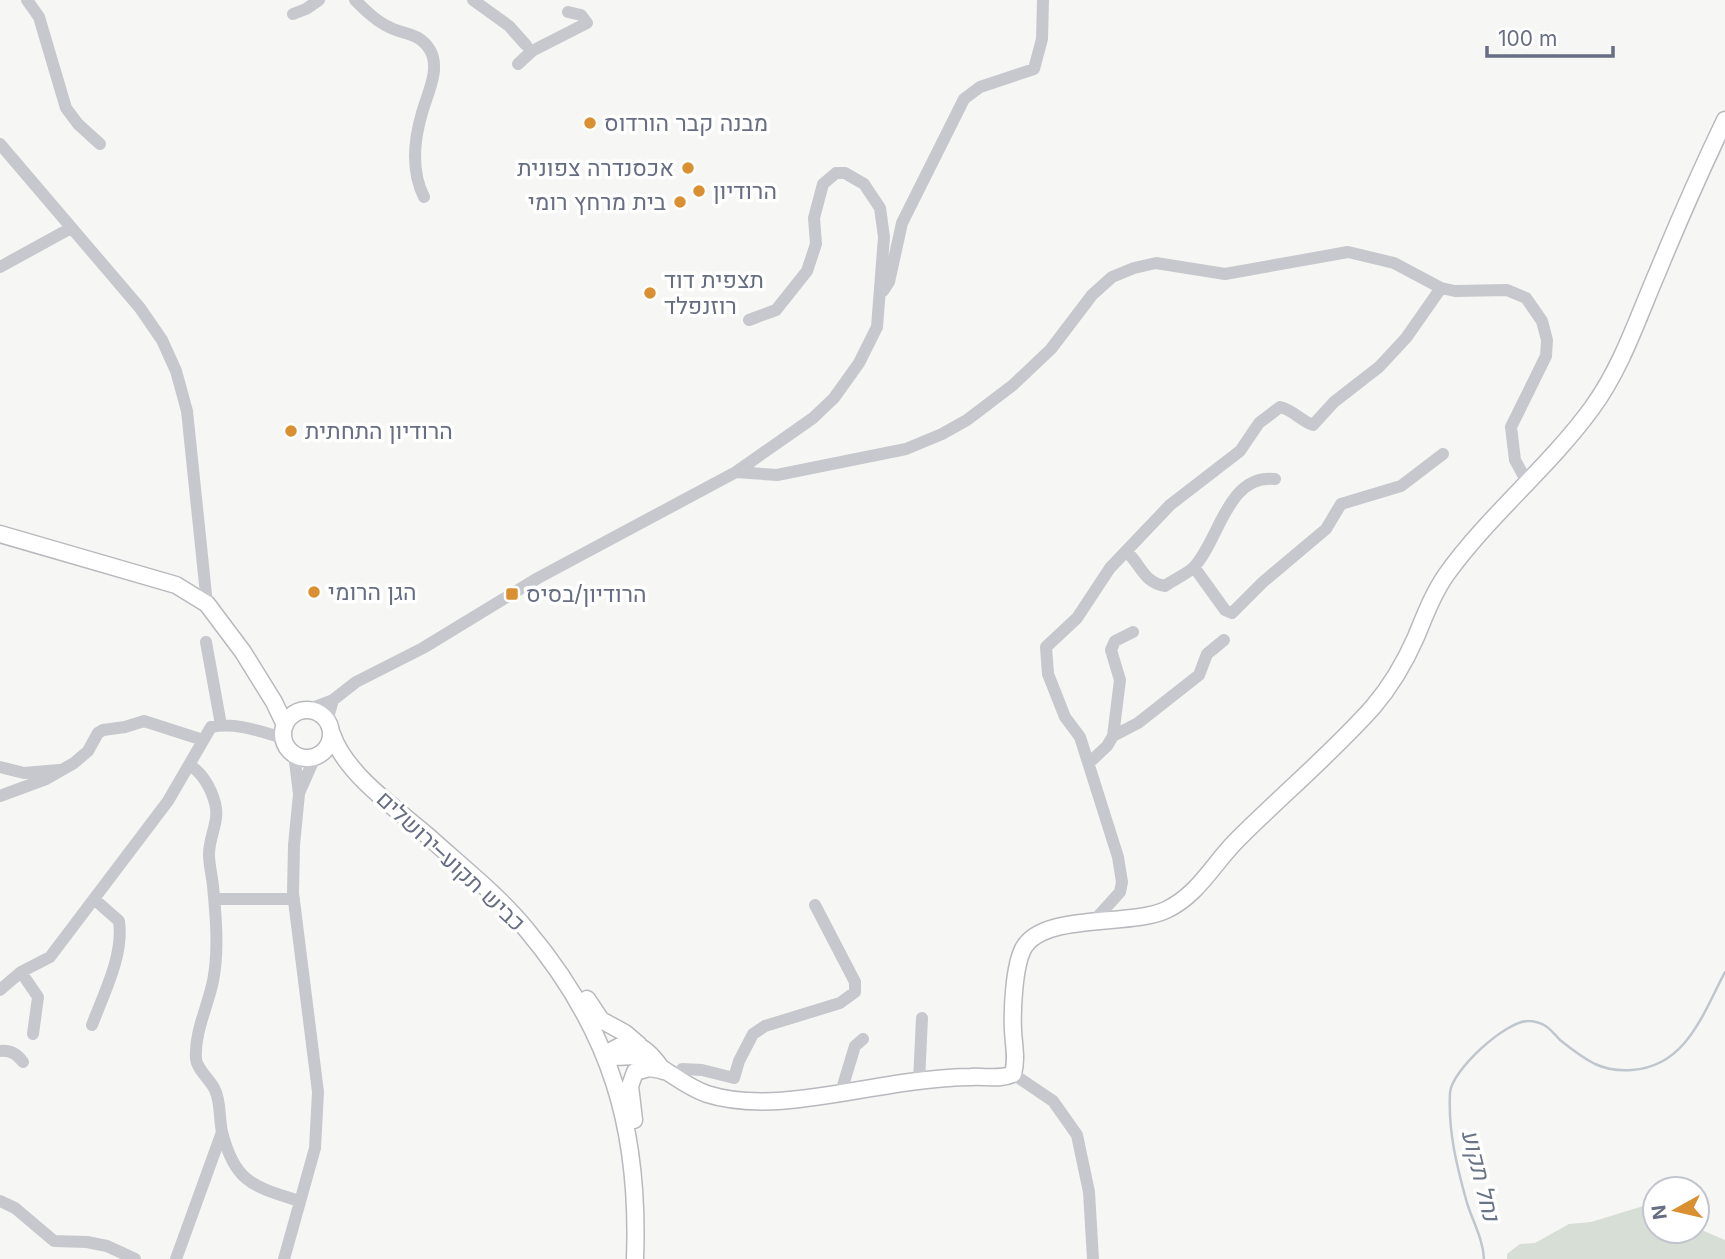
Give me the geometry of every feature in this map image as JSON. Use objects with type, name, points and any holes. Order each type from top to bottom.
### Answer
[{"type":"main road","points":[[639,1045],[615,1047],[606,1055],[615,1059],[641,1057],[686,1086],[709,1095],[743,1099],[800,1100],[919,1081],[972,1077],[1003,1078],[1013,1074],[1017,1061],[1013,1031],[1014,998],[1023,949],[1035,935],[1055,928],[1137,918],[1163,912],[1183,901],[1204,881],[1234,843],[1372,708],[1386,691],[1445,577],[1592,407],[1617,367],[1684,206],[1725,120]]},
{"type":"main road","points":[[0,534],[176,585],[207,604],[243,652],[274,702],[293,721],[294,754],[315,757],[327,748],[331,730],[321,714],[293,721]]},
{"type":"main road","name":"כביש תקוע–ירושלים","points":[[331,730],[335,744],[362,778],[488,889],[526,928],[584,1012],[606,1055],[622,1104],[631,1150],[635,1252]]},
{"type":"main road","name":"כביש תקוע–ירושלים","points":[[315,757],[330,759],[362,778]]},
{"type":"main road","points":[[538,945],[554,954],[601,1020],[625,1033],[653,1055],[670,1075]]},
{"type":"main road","points":[[635,1252],[644,1228],[642,1173],[630,1086],[635,1072],[649,1068],[670,1075]]},
{"type":"street","points":[[27,0],[39,17],[66,108],[78,124],[100,144]]},
{"type":"street","points":[[355,0],[383,24],[409,33],[432,53],[435,68],[415,151],[418,186],[424,197]]},
{"type":"street","points":[[473,0],[509,26],[526,44]]},
{"type":"street","points":[[881,294],[889,282],[902,223],[964,99],[980,87],[1034,69],[1042,39],[1042,0]]},
{"type":"street","points":[[293,13],[306,9],[317,1]]},
{"type":"street","points":[[518,64],[532,51],[587,23],[582,15],[568,12]]},
{"type":"street","points":[[0,144],[139,308],[162,340],[176,371],[187,411],[207,604]]},
{"type":"street","points":[[0,990],[50,957],[168,801],[211,727],[247,727],[293,721],[333,700],[356,682],[423,648],[538,578],[736,472],[794,432],[834,398],[859,363],[877,327],[884,237],[880,208],[864,184],[845,173],[836,173],[823,184],[814,218],[816,244],[807,271],[776,310],[749,320]]},
{"type":"street","points":[[0,267],[71,228]]},
{"type":"street","points":[[736,472],[777,475],[906,449],[942,434],[967,420],[1013,385],[1051,349],[1091,295],[1112,277],[1134,268],[1156,264],[1225,274],[1348,252],[1394,263],[1441,288],[1455,291],[1507,290],[1525,298],[1542,321],[1547,340],[1545,356],[1511,427],[1515,460],[1528,484]]},
{"type":"street","points":[[1093,922],[1120,892],[1122,882],[1118,857],[1090,762],[1080,737],[1065,717],[1048,674],[1046,647],[1077,618],[1110,568],[1170,505],[1240,451],[1259,423],[1280,407],[1290,409],[1303,421],[1313,425],[1334,402],[1379,367],[1406,338],[1441,288]]},
{"type":"street","points":[[1194,567],[1225,610],[1231,613],[1326,528],[1341,503],[1401,486],[1444,454]]},
{"type":"street","points":[[1127,552],[1154,584],[1165,586],[1194,567],[1243,487],[1265,477],[1275,479]]},
{"type":"street","points":[[1090,762],[1107,746],[1113,736],[1120,680],[1111,650],[1115,641],[1133,632]]},
{"type":"street","points":[[1113,736],[1138,723],[1199,675],[1207,654],[1224,640]]},
{"type":"street","points":[[206,642],[221,725]]},
{"type":"street","points":[[331,730],[329,714],[333,700]]},
{"type":"street","points":[[0,796],[46,779],[63,769],[83,756],[98,733],[136,722],[156,724],[203,740]]},
{"type":"street","points":[[284,1259],[315,1148],[318,1092],[294,900],[294,845],[299,794],[294,754]]},
{"type":"street","points":[[299,794],[315,757]]},
{"type":"street","points":[[189,765],[199,771],[214,800],[218,816],[210,838],[209,857],[216,950],[213,980],[199,1033],[196,1061],[216,1091],[222,1132],[231,1159],[241,1177],[265,1190],[299,1202]]},
{"type":"street","points":[[0,767],[24,773],[63,769]]},
{"type":"street","points":[[92,1025],[113,968],[121,932],[119,921],[94,899]]},
{"type":"street","points":[[214,899],[294,900]]},
{"type":"street","points":[[670,1075],[682,1069],[702,1070],[734,1078],[739,1061],[753,1034],[765,1026],[840,1003],[855,992],[855,982],[815,905]]},
{"type":"street","points":[[0,983],[18,976]]},
{"type":"street","points":[[18,976],[38,997],[33,1034]]},
{"type":"street","points":[[919,1081],[922,1018]]},
{"type":"street","points":[[841,1092],[855,1046],[863,1039]]},
{"type":"street","points":[[0,1051],[10,1051],[18,1055],[23,1062]]},
{"type":"street","points":[[1013,1074],[1053,1101],[1077,1135],[1089,1192],[1093,1259]]},
{"type":"street","points":[[176,1259],[222,1132]]},
{"type":"street","points":[[0,1201],[15,1208],[54,1241],[87,1242],[107,1246],[135,1259]]},
{"type":"shaded area","points":[[1641,1207],[1641,1245],[1711,1245],[1711,1234],[1725,1240],[1725,1259],[1507,1259],[1507,1254],[1520,1244],[1535,1243],[1569,1224],[1591,1222]]},
{"type":"waterway","name":"נחל תקוע","points":[[1484,1259],[1460,1176],[1450,1122],[1450,1093],[1469,1060],[1507,1029],[1529,1021],[1546,1026],[1572,1050],[1599,1066],[1623,1070],[1651,1066],[1667,1059],[1691,1035],[1725,972]]},
{"type":"place","name":"מבנה קבר הורדוס","points":[[590,123]]},
{"type":"place","name":"אכסנדרה צפונית","points":[[688,168]]},
{"type":"place","name":"הרודיון","points":[[699,191]]},
{"type":"place","name":"בית מרחץ רומי","points":[[680,202]]},
{"type":"place","name":"תצפית דוד רוזנפלד","points":[[650,293]]},
{"type":"place","name":"הרודיון התחתית","points":[[291,431]]},
{"type":"place","name":"הגן הרומי","points":[[314,592]]},
{"type":"place","name":"הרודיון/בסיס","points":[[512,594]]}]
